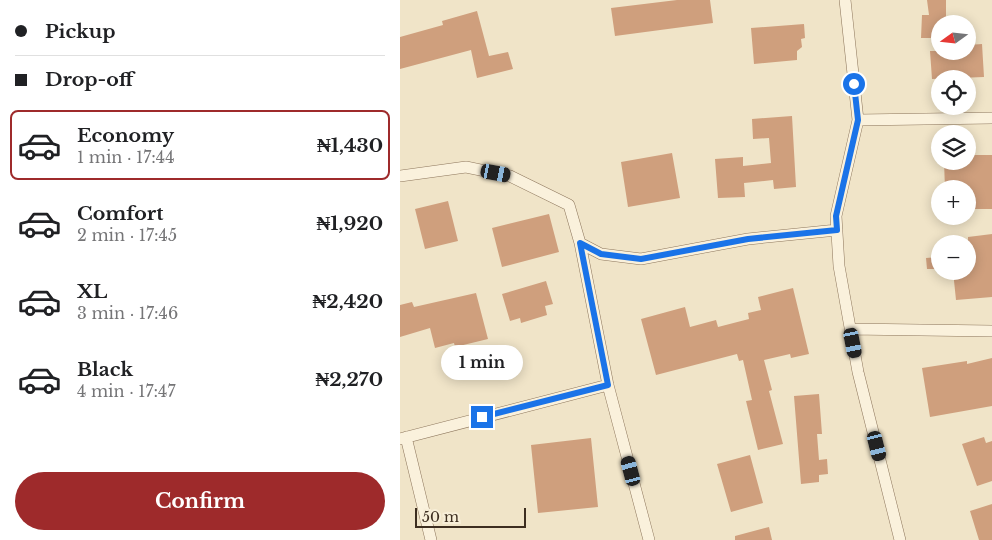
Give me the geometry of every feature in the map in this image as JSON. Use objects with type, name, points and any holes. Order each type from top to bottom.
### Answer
[{"type":"street","points":[[845,0],[858,120],[836,216],[839,266],[858,372],[900,540]]},
{"type":"street","points":[[858,120],[992,118]]},
{"type":"street","points":[[400,176],[408,173],[466,167],[510,176],[569,205],[580,243],[608,385],[649,540]]},
{"type":"street","points":[[580,243],[601,254],[641,259],[748,239],[837,230]]},
{"type":"street","points":[[850,329],[992,331]]},
{"type":"street","points":[[431,540],[403,438],[608,385]]},
{"type":"building","points":[[677,0],[710,0],[713,23],[615,36],[611,8]]},
{"type":"building","points":[[927,0],[946,0],[946,15],[931,15],[931,38],[921,38],[922,15],[929,15]]},
{"type":"building","points":[[477,11],[489,56],[508,52],[513,69],[477,78],[471,50],[400,69],[400,37],[443,25],[442,21]]},
{"type":"building","points":[[804,24],[805,38],[801,39],[802,47],[797,51],[797,60],[754,64],[751,28]]},
{"type":"building","points":[[976,44],[982,44],[984,77],[976,77],[976,70],[931,70],[930,51],[931,60],[976,60]]},
{"type":"building","points":[[792,116],[796,187],[774,189],[773,180],[744,183],[745,197],[718,198],[715,159],[743,157],[743,166],[771,163],[769,138],[753,139],[752,119]]},
{"type":"building","points":[[672,153],[680,198],[628,207],[621,162]]},
{"type":"building","points":[[976,155],[992,155],[992,209],[976,209],[976,180],[945,180],[944,170],[976,170]]},
{"type":"building","points":[[448,201],[458,241],[425,249],[415,209]]},
{"type":"building","points":[[549,214],[559,252],[502,267],[492,228]]},
{"type":"building","points":[[992,234],[992,297],[956,300],[954,280],[976,280],[976,236]]},
{"type":"building","points":[[926,258],[931,258],[931,269],[927,269]]},
{"type":"building","points":[[546,281],[553,304],[545,306],[547,315],[521,323],[520,318],[510,321],[502,294]]},
{"type":"building","points":[[793,288],[809,354],[791,358],[790,354],[764,360],[772,390],[769,391],[783,444],[758,450],[746,401],[752,400],[743,360],[739,361],[737,354],[656,375],[641,319],[685,307],[690,327],[716,320],[718,327],[749,319],[748,313],[761,310],[758,297]]},
{"type":"building","points":[[476,293],[488,339],[455,347],[454,343],[435,348],[430,328],[400,337],[400,305],[412,302],[414,307]]},
{"type":"building","points":[[992,358],[992,406],[930,417],[922,368],[967,361],[967,364]]},
{"type":"building","points":[[819,394],[822,434],[817,434],[819,460],[827,459],[828,474],[819,475],[819,482],[801,484],[794,396]]},
{"type":"building","points":[[984,437],[986,443],[992,441],[992,481],[977,486],[962,444]]},
{"type":"building","points":[[591,438],[598,507],[538,513],[531,445]]},
{"type":"building","points":[[750,455],[763,503],[731,512],[717,464]]},
{"type":"building","points":[[992,504],[992,540],[979,540],[970,511]]},
{"type":"building","points":[[769,527],[772,540],[735,540],[735,536]]},
{"type":"route","points":[[482,417],[608,385],[580,243],[601,254],[641,259],[748,239],[837,230],[836,216],[858,120],[854,84]]}]
